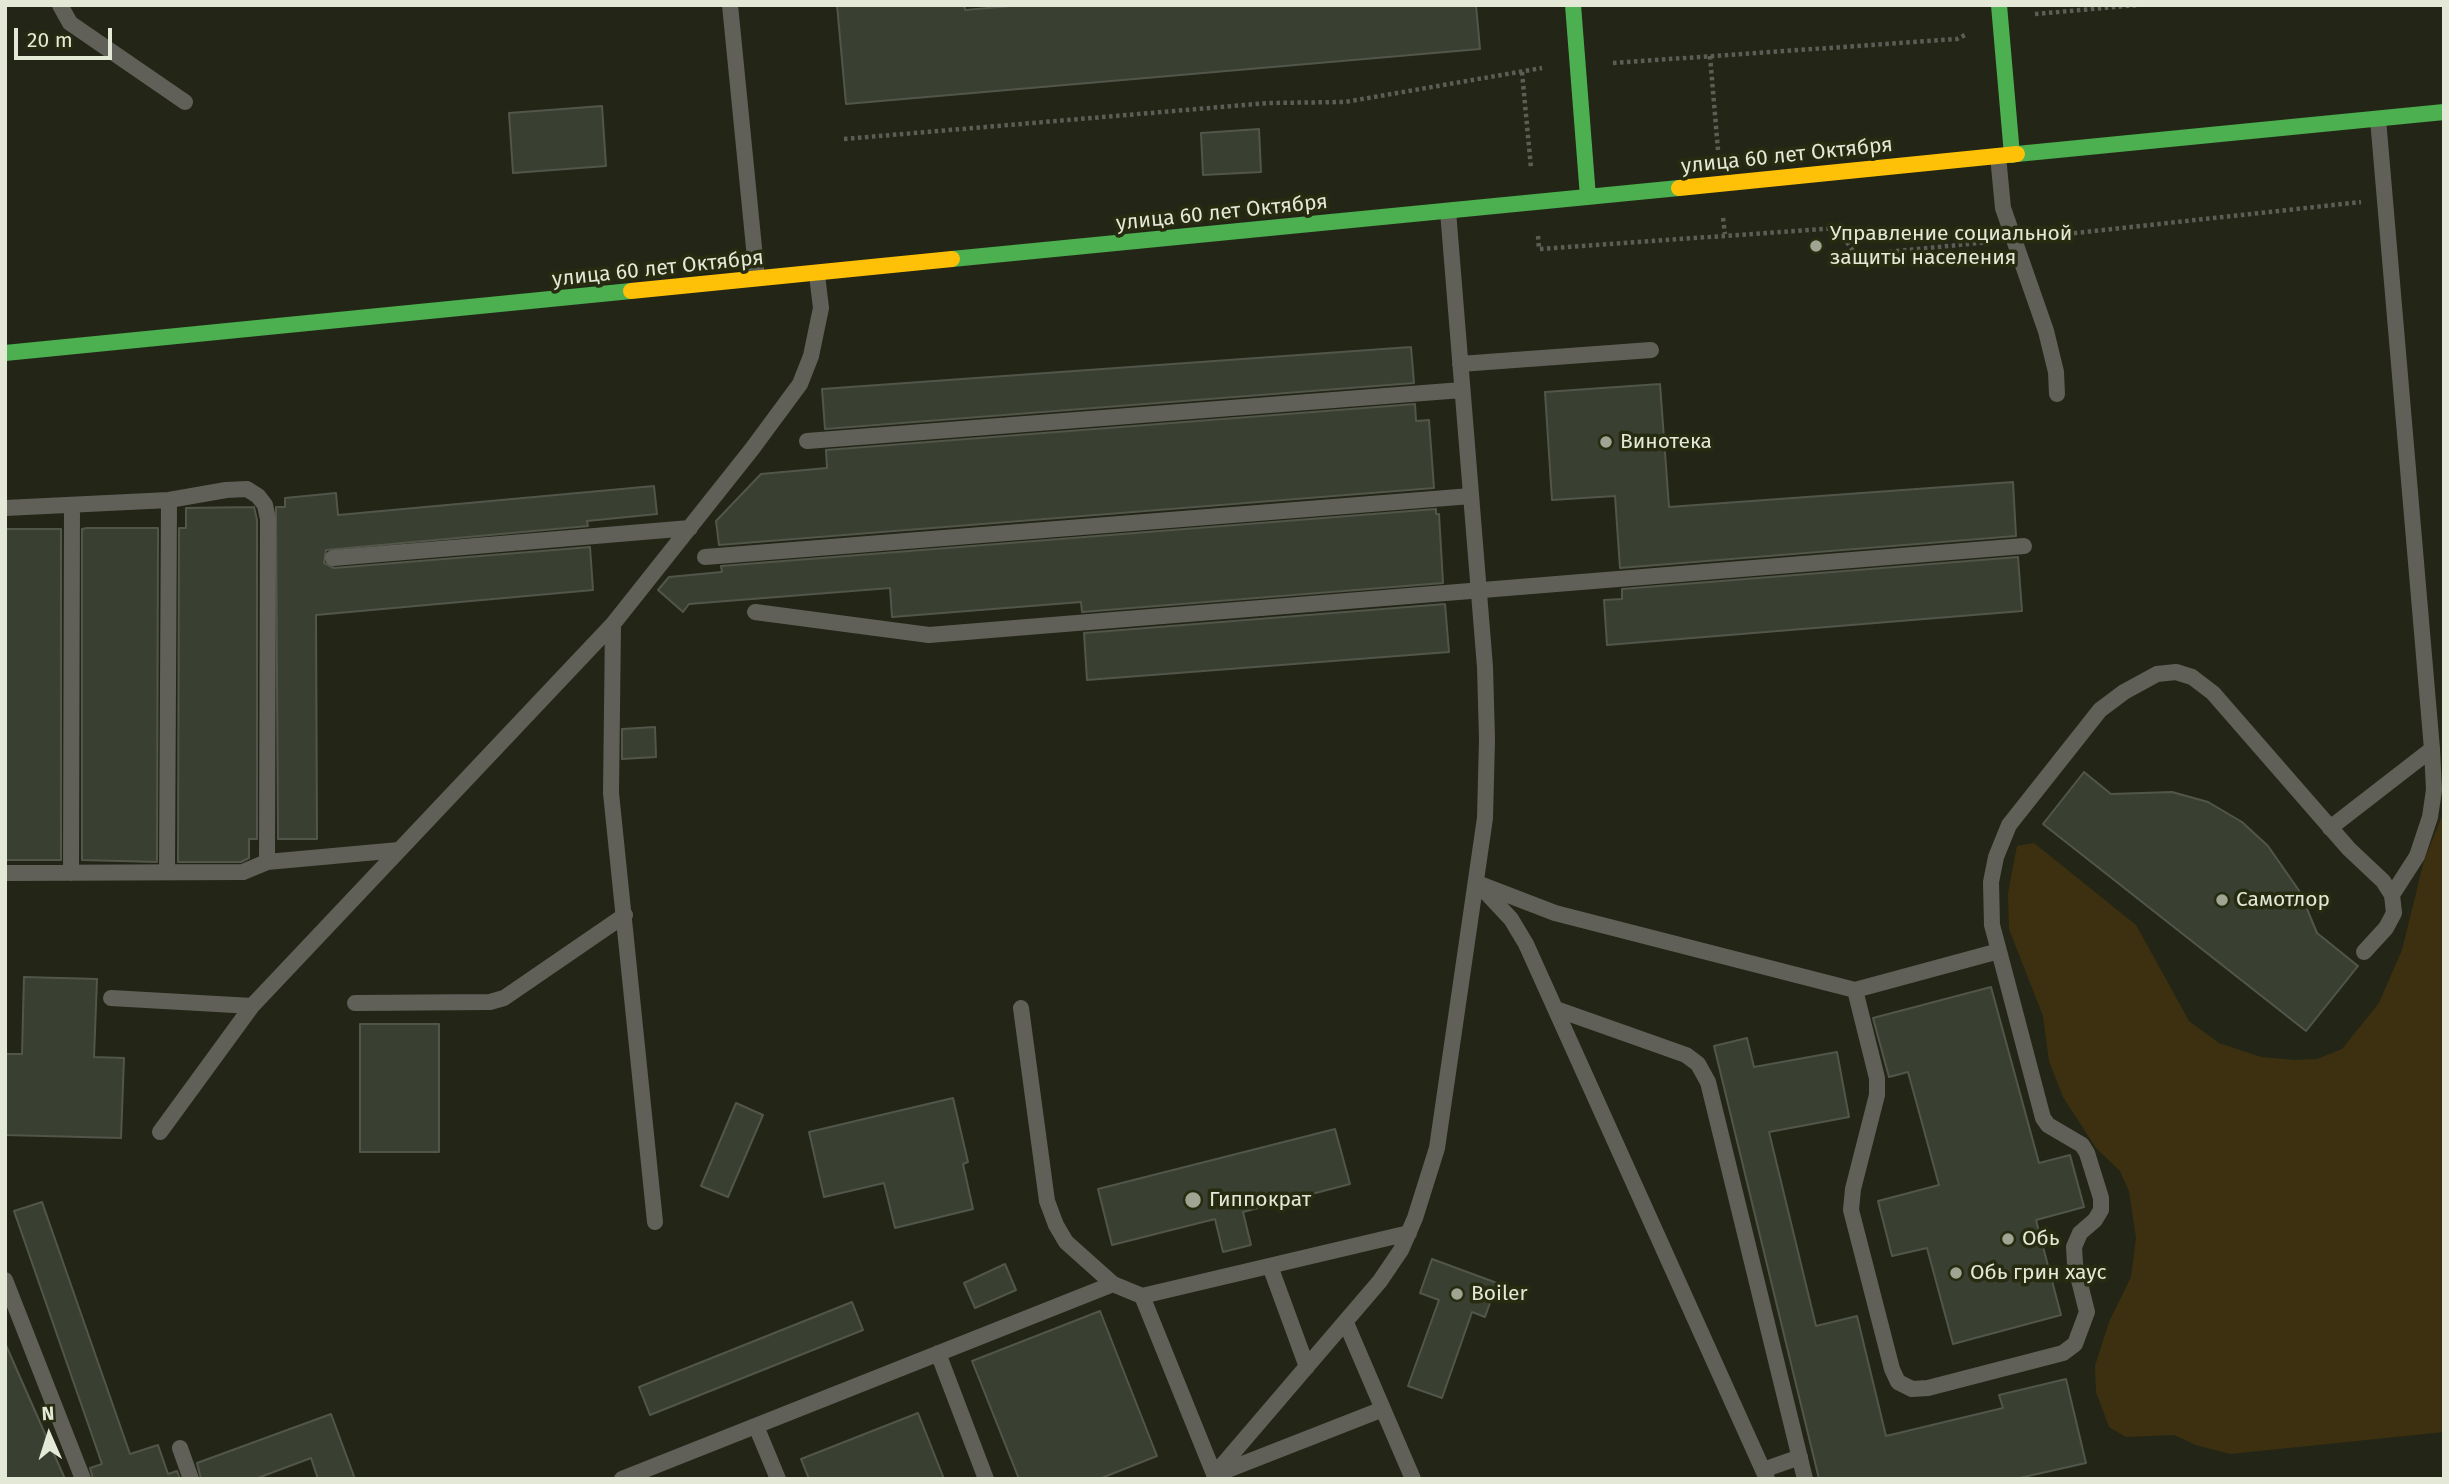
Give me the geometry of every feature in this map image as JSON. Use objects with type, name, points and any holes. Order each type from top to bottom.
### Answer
[{"type":"main road","points":[[1573,5],[1588,197]]},
{"type":"main road","points":[[1999,5],[2005,155]]},
{"type":"main road","name":"улица 60 лет Октября","points":[[5,353],[757,281],[2444,112]]},
{"type":"lane","points":[[60,5],[70,23],[77,29],[185,102]]},
{"type":"lane","points":[[730,5],[757,281]]},
{"type":"lane","points":[[2378,119],[2434,790],[2430,817],[2417,856],[2392,895]]},
{"type":"lane","points":[[2005,155],[2003,208],[2011,240],[2046,331],[2056,372],[2057,394]]},
{"type":"lane","points":[[1215,1477],[1380,1280],[1409,1233],[1437,1148],[1485,818],[1487,738],[1479,592],[1448,211]]},
{"type":"lane","points":[[160,1132],[252,1006],[613,624],[690,528],[800,384],[818,330],[821,308],[817,275]]},
{"type":"lane","points":[[1460,365],[1651,350]]},
{"type":"lane","points":[[807,441],[1462,390]]},
{"type":"lane","points":[[5,508],[72,507],[169,500],[247,489],[265,505],[268,519],[267,862]]},
{"type":"lane","points":[[705,557],[1471,496]]},
{"type":"lane","points":[[167,872],[169,500]]},
{"type":"lane","points":[[71,873],[72,507]]},
{"type":"lane","points":[[333,558],[690,528]]},
{"type":"lane","points":[[755,612],[929,635],[2024,546]]},
{"type":"lane","points":[[613,624],[611,793],[655,1222]]},
{"type":"lane","points":[[1855,990],[1877,1078],[1877,1095],[1853,1189],[1851,1210],[1892,1369],[1898,1382],[1912,1389],[1928,1388],[2063,1353],[2075,1343],[2087,1312],[2075,1264],[2074,1247],[2080,1234],[2101,1210],[2101,1198],[2082,1145],[2048,1125],[2043,1118],[1992,925],[1991,882],[1996,857],[2009,825],[2100,710],[2124,692],[2157,674],[2176,671],[2213,694],[2330,828],[2383,881],[2392,895],[2394,913],[2386,928],[2364,952]]},
{"type":"lane","points":[[2330,828],[2432,749]]},
{"type":"lane","points":[[5,873],[243,872],[267,862],[399,850]]},
{"type":"lane","points":[[1477,883],[1555,913],[1855,990],[1999,951]]},
{"type":"lane","points":[[1477,883],[1511,919],[1526,944],[1765,1474],[1800,1457]]},
{"type":"lane","points":[[355,1003],[490,1002],[505,998],[625,915]]},
{"type":"lane","points":[[111,998],[252,1006]]},
{"type":"lane","points":[[1021,1008],[1047,1201],[1056,1225],[1066,1241],[1113,1284],[1142,1296],[1409,1233]]},
{"type":"lane","points":[[1556,1009],[1686,1055],[1698,1064],[1708,1082],[1805,1479]]},
{"type":"lane","points":[[1270,1266],[1307,1367]]},
{"type":"lane","points":[[5,1280],[83,1479]]},
{"type":"lane","points":[[622,1479],[1113,1284]]},
{"type":"lane","points":[[1142,1296],[1215,1477]]},
{"type":"lane","points":[[1346,1322],[1413,1479]]},
{"type":"lane","points":[[938,1353],[986,1479]]},
{"type":"lane","points":[[1215,1477],[1382,1409]]},
{"type":"lane","points":[[756,1426],[778,1479]]},
{"type":"lane","points":[[180,1448],[191,1479]]},
{"type":"path","points":[[2060,5],[2060,12],[2138,5]]},
{"type":"path","points":[[1633,62],[1957,38]]},
{"type":"path","points":[[1710,56],[1718,153]]},
{"type":"path","points":[[844,139],[1268,103],[1345,102],[1531,69]]},
{"type":"path","points":[[1522,72],[1539,250],[1837,228],[1856,255],[2384,199]]},
{"type":"shaded area","points":[[2444,811],[2444,1432],[2230,1454],[2196,1445],[2174,1435],[2126,1437],[2109,1427],[2096,1392],[2095,1366],[2109,1322],[2131,1277],[2136,1238],[2129,1191],[2120,1171],[2096,1148],[2063,1097],[2049,1061],[2043,1016],[2009,929],[2008,893],[2017,846],[2034,843],[2136,925],[2189,1021],[2219,1043],[2261,1057],[2317,1059],[2342,1049],[2379,1003],[2402,950],[2424,861]]},
{"type":"building","points":[[837,5],[964,5],[965,10],[1022,5],[1476,5],[1480,49],[846,104]]},
{"type":"building","points":[[602,106],[606,166],[513,173],[509,113]]},
{"type":"building","points":[[1259,129],[1261,172],[1203,175],[1201,133]]},
{"type":"building","points":[[1411,347],[1414,383],[825,429],[822,389]]},
{"type":"building","points":[[1660,384],[1669,507],[2013,482],[2016,536],[1620,568],[1615,496],[1552,500],[1545,392]]},
{"type":"building","points":[[1415,404],[1416,421],[1429,420],[1434,488],[719,545],[716,521],[761,474],[827,468],[826,450]]},
{"type":"building","points":[[654,486],[657,514],[587,521],[588,526],[326,550],[324,563],[334,568],[590,547],[593,590],[316,615],[317,839],[278,839],[276,507],[285,507],[285,498],[336,493],[338,515]]},
{"type":"building","points":[[254,507],[257,520],[257,839],[249,839],[249,858],[241,862],[178,862],[179,528],[186,528],[186,508]]},
{"type":"building","points":[[1436,509],[1436,514],[1439,514],[1443,583],[1082,612],[1081,602],[892,617],[890,588],[689,604],[683,612],[658,590],[669,577],[722,572],[721,566]]},
{"type":"building","points":[[158,528],[157,862],[82,860],[82,529]]},
{"type":"building","points":[[5,529],[61,529],[61,860],[5,860]]},
{"type":"building","points":[[2018,557],[2022,611],[1607,645],[1604,600],[1622,599],[1622,589]]},
{"type":"building","points":[[1445,604],[1449,652],[1087,680],[1084,633]]},
{"type":"building","points":[[655,727],[656,757],[622,759],[622,729]]},
{"type":"building","name":"Самотлор","points":[[2084,772],[2111,794],[2172,792],[2208,802],[2242,822],[2268,846],[2300,892],[2317,933],[2358,966],[2306,1031],[2043,824]]},
{"type":"building","points":[[24,977],[97,979],[94,1057],[124,1058],[121,1138],[5,1135],[5,1054],[22,1054]]},
{"type":"building","points":[[1991,987],[2039,1163],[2070,1155],[2084,1207],[2036,1220],[2061,1315],[1953,1344],[1927,1248],[1892,1256],[1878,1201],[1939,1185],[1908,1072],[1889,1077],[1873,1018]]},
{"type":"building","points":[[360,1024],[439,1024],[439,1152],[360,1152]]},
{"type":"building","points":[[1747,1038],[1754,1067],[1837,1052],[1849,1117],[1769,1132],[1816,1326],[1857,1316],[1886,1436],[2003,1408],[1999,1395],[2066,1379],[2086,1463],[2015,1479],[1819,1479],[1714,1046]]},
{"type":"building","points":[[953,1098],[968,1162],[963,1164],[973,1209],[895,1228],[884,1183],[824,1197],[809,1132]]},
{"type":"building","points":[[736,1103],[763,1115],[728,1197],[701,1186]]},
{"type":"building","name":"Гиппократ","points":[[1335,1129],[1350,1184],[1243,1212],[1251,1245],[1223,1252],[1215,1219],[1112,1245],[1098,1189]]},
{"type":"building","points":[[42,1202],[130,1454],[158,1445],[168,1474],[177,1471],[180,1479],[93,1479],[90,1468],[102,1464],[14,1211]]},
{"type":"building","points":[[1432,1259],[1497,1283],[1485,1317],[1472,1312],[1442,1398],[1408,1386],[1439,1300],[1420,1293]]},
{"type":"building","points":[[1005,1264],[1016,1290],[975,1308],[964,1283]]},
{"type":"building","points":[[852,1302],[863,1330],[650,1415],[639,1387]]},
{"type":"building","points":[[1100,1311],[1157,1456],[1099,1479],[1019,1479],[972,1361]]},
{"type":"building","points":[[5,1343],[65,1479],[5,1479]]},
{"type":"building","points":[[918,1413],[944,1479],[809,1479],[801,1459]]},
{"type":"building","points":[[331,1414],[355,1479],[318,1479],[311,1458],[255,1479],[201,1479],[197,1463]]},
{"type":"traffic: fast","points":[[1573,5],[1588,197]]},
{"type":"traffic: fast","points":[[1999,5],[2012,155]]},
{"type":"traffic: fast","points":[[2017,154],[2444,112]]},
{"type":"traffic: fast","points":[[952,259],[1679,188]]},
{"type":"traffic: fast","points":[[5,353],[631,291]]},
{"type":"traffic: slow","points":[[1679,188],[2017,154]]},
{"type":"traffic: slow","points":[[631,291],[952,259]]},
{"type":"place","name":"Управление социальной защиты населения","points":[[1816,246]]},
{"type":"place","name":"Винотека","points":[[1606,442]]},
{"type":"place","name":"Самотлор","points":[[2222,900]]},
{"type":"place","name":"Гиппократ","points":[[1193,1200]]},
{"type":"place","name":"Обь","points":[[2008,1239]]},
{"type":"place","name":"Обь грин хаус","points":[[1956,1273]]},
{"type":"place","name":"Boiler","points":[[1457,1294]]}]
